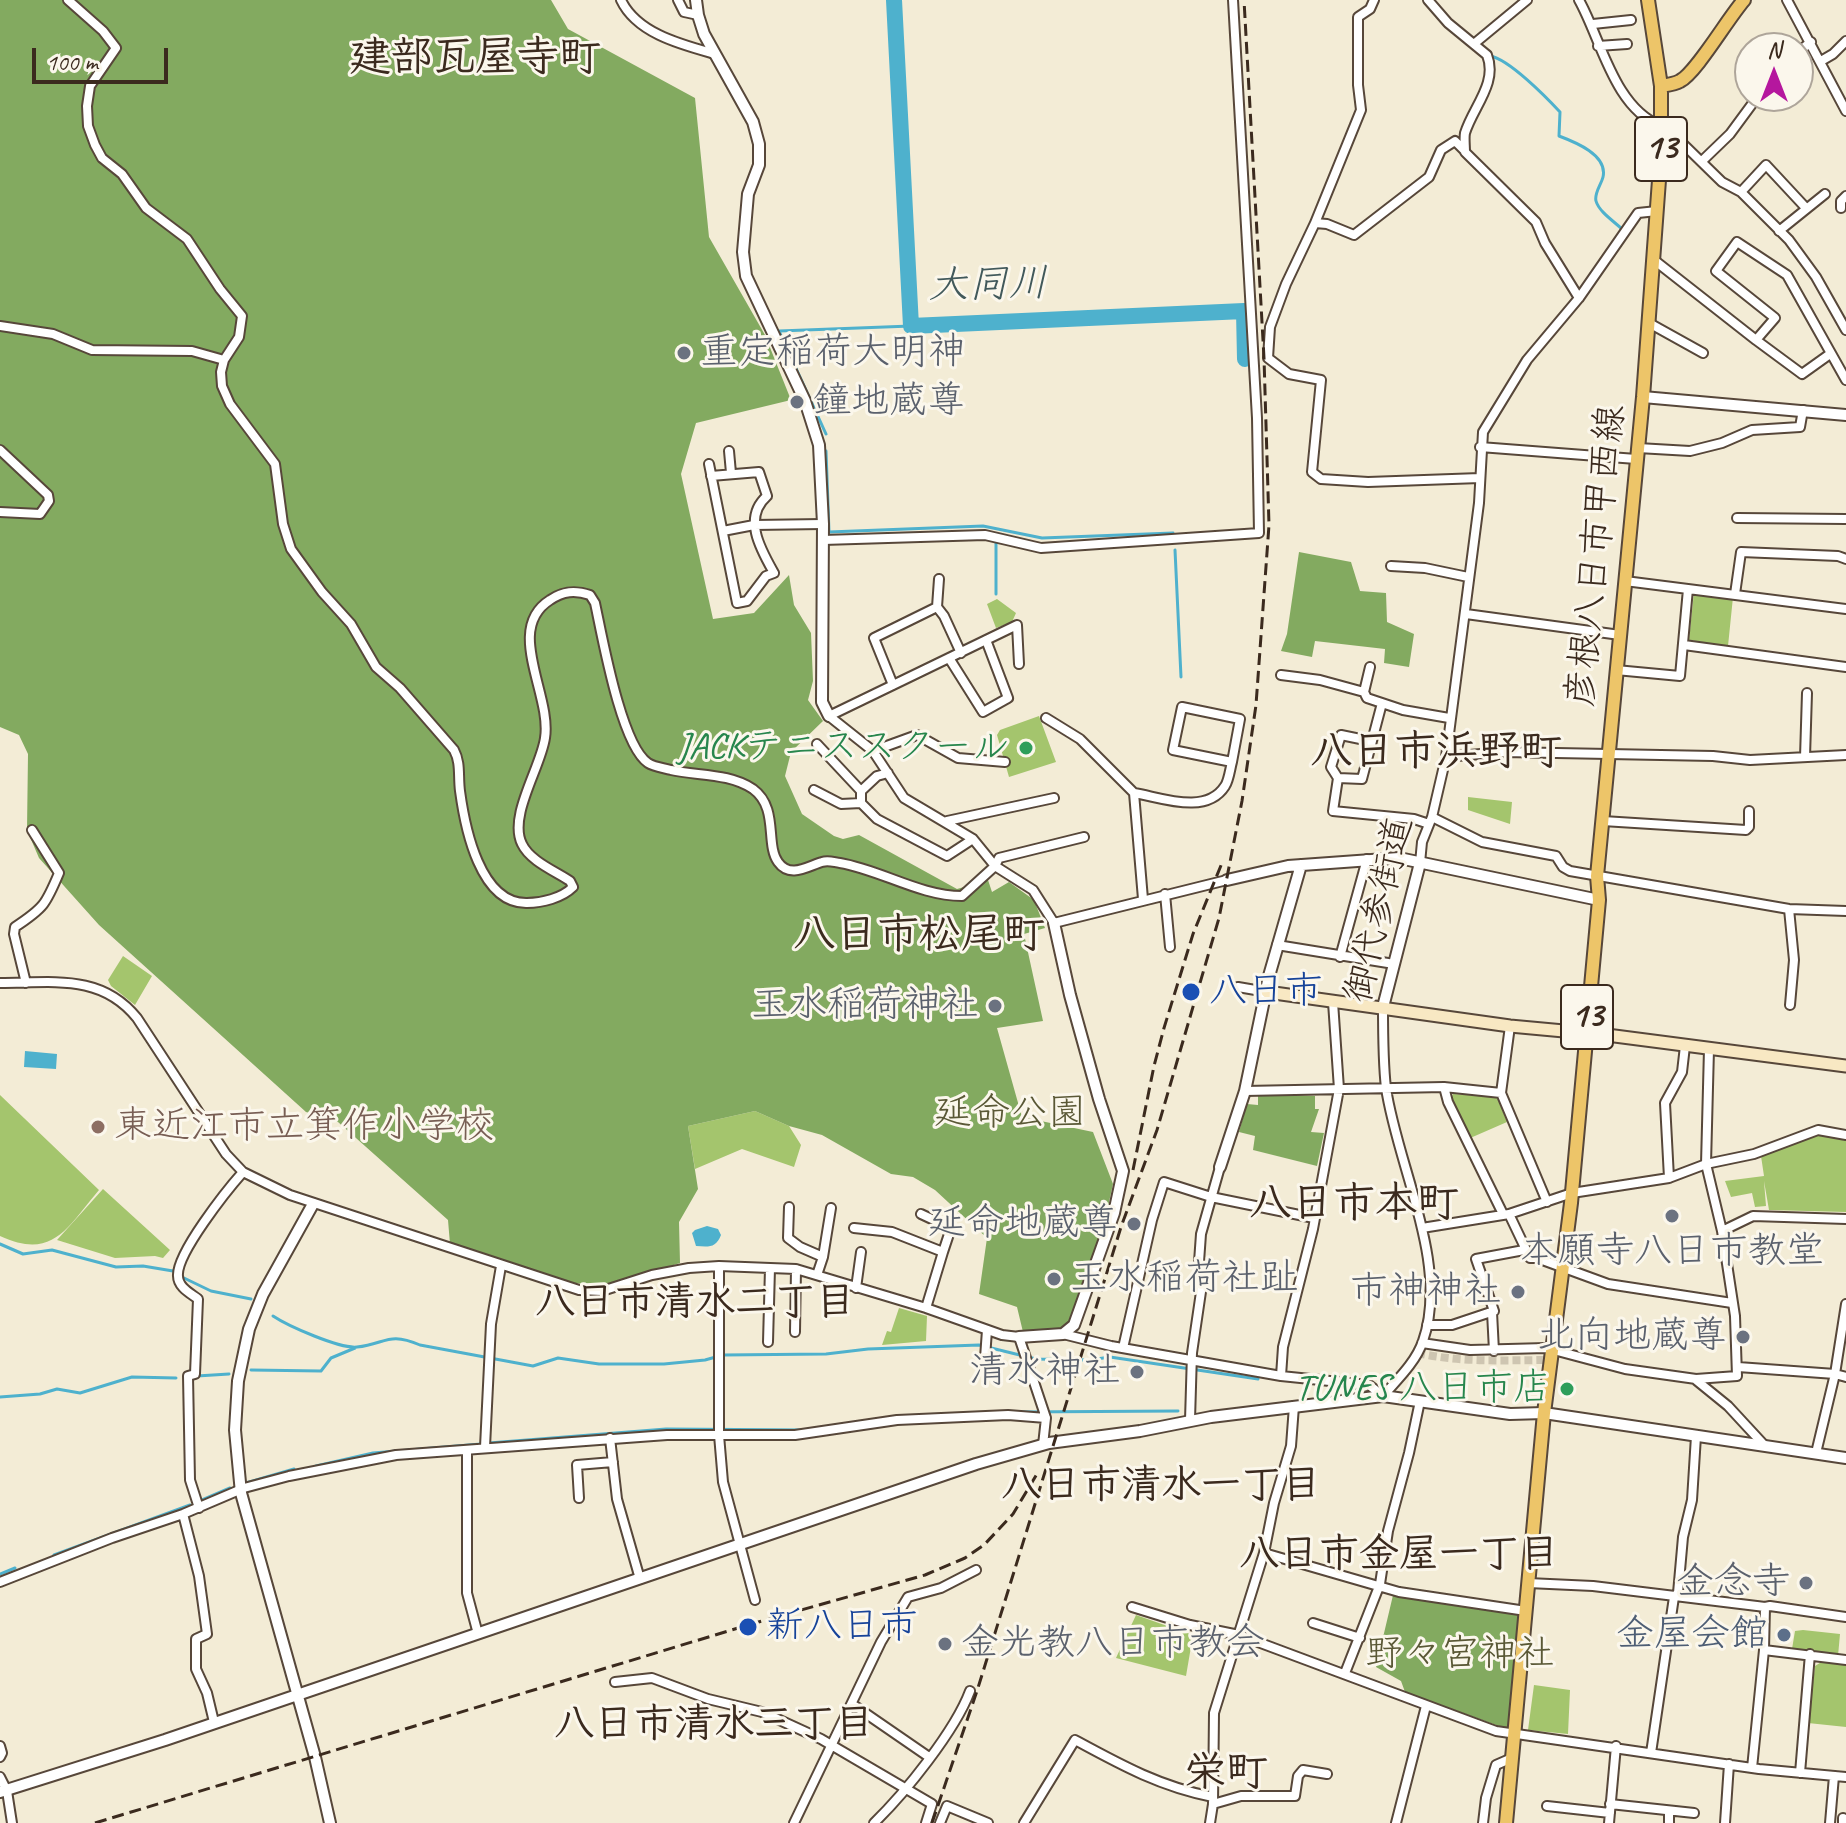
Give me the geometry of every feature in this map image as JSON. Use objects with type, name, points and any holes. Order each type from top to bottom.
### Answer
[{"type":"main road","name":"彦根八日市甲西線","points":[[1506,1823],[1544,1413],[1572,1193],[1599,900],[1597,876],[1654,260],[1661,86],[1648,0]]},
{"type":"main road","name":"13","points":[[1661,86],[1680,82],[1692,72],[1744,0]]},
{"type":"main road","points":[[1267,992],[1510,1026],[1586,1032],[1846,1066]]},
{"type":"street","points":[[68,0],[103,31],[116,48],[90,86],[87,116],[102,158],[122,174],[146,208],[187,239],[242,316],[239,337],[224,360],[222,386],[230,404],[275,464],[283,524],[291,549],[322,592],[351,624],[376,667],[400,688],[454,750],[459,759],[463,814],[473,847],[487,879],[506,899],[538,903],[568,892],[573,887],[570,881],[529,854],[519,835],[521,813],[545,742],[546,728],[531,651],[531,621],[537,609],[551,599],[578,591],[590,595],[595,603],[616,695],[641,756],[648,763],[661,768],[722,776],[752,788],[758,793],[769,816],[776,860],[782,866],[801,870],[826,860],[875,872],[935,894],[962,896],[995,866],[999,858],[1084,837]]},
{"type":"street","points":[[621,0],[632,15],[668,40],[715,54]]},
{"type":"street","points":[[678,0],[684,12],[698,15]]},
{"type":"street","points":[[696,0],[698,15],[715,54],[753,122],[759,144],[759,165],[748,194],[743,252],[746,276],[805,401],[818,442],[823,524],[822,702],[829,716],[873,751],[904,798],[973,839],[995,866],[1033,890],[1054,923],[1095,1085],[1123,1171],[1114,1213],[1089,1288],[1074,1325],[1063,1334]]},
{"type":"street","points":[[823,540],[985,535],[1041,548],[1259,533],[1257,418],[1233,0]]},
{"type":"street","points":[[1374,0],[1370,9],[1358,17],[1361,110],[1315,223],[1286,284],[1270,327],[1268,358],[1289,374],[1321,380],[1312,472],[1321,479],[1368,482],[1480,478]]},
{"type":"street","points":[[1428,0],[1448,23],[1487,55],[1491,72],[1464,135],[1465,151]]},
{"type":"street","points":[[1475,43],[1527,0]]},
{"type":"street","points":[[1579,0],[1593,24],[1592,31],[1598,46],[1620,88],[1638,111],[1661,133],[1679,140],[1722,182],[1741,192],[1804,257],[1846,330]]},
{"type":"street","points":[[1787,0],[1805,32]]},
{"type":"street","points":[[1593,24],[1631,20]]},
{"type":"street","points":[[1821,61],[1846,41]]},
{"type":"street","points":[[1598,46],[1627,44]]},
{"type":"street","points":[[1814,48],[1846,111]]},
{"type":"street","points":[[1702,161],[1730,134],[1746,112]]},
{"type":"street","points":[[1315,223],[1327,224],[1354,235],[1429,177],[1441,150],[1455,141],[1536,222],[1545,243],[1579,298]]},
{"type":"street","points":[[1741,192],[1766,165],[1806,208]]},
{"type":"street","points":[[1779,231],[1825,194]]},
{"type":"street","points":[[1841,208],[1841,201],[1846,196]]},
{"type":"street","name":"御代参街道","points":[[1383,1396],[1422,1343],[1427,1325],[1428,1275],[1422,1228],[1386,1088],[1383,1007],[1420,863],[1422,842],[1446,757],[1449,718],[1466,614],[1483,432],[1527,360],[1579,298],[1638,213],[1657,211]]},
{"type":"street","points":[[1756,340],[1775,318],[1716,271],[1737,242],[1787,275],[1846,380]]},
{"type":"street","points":[[1654,260],[1802,374],[1830,354]]},
{"type":"street","points":[[1649,323],[1703,353]]},
{"type":"street","points":[[0,326],[53,334],[92,350],[192,351],[224,360]]},
{"type":"street","points":[[1643,397],[1846,415]]},
{"type":"street","points":[[1480,447],[1637,454],[1690,451],[1722,443],[1752,430],[1800,427],[1803,410]]},
{"type":"street","points":[[0,450],[48,495],[49,501],[40,514],[0,512]]},
{"type":"street","points":[[729,451],[731,473]]},
{"type":"street","points":[[709,464],[711,476],[723,531],[737,603],[747,601],[766,576],[774,573],[762,552],[754,525],[759,503],[767,496],[759,472],[711,476]]},
{"type":"street","points":[[1737,518],[1846,519]]},
{"type":"street","points":[[723,531],[754,525],[823,524]]},
{"type":"street","points":[[1735,594],[1741,552],[1838,556],[1846,559]]},
{"type":"street","points":[[1391,566],[1425,568],[1468,577]]},
{"type":"street","points":[[939,579],[937,607],[961,653]]},
{"type":"street","points":[[1625,581],[1846,609]]},
{"type":"street","points":[[1616,670],[1680,676],[1688,589]]},
{"type":"street","points":[[893,685],[874,638],[937,607]]},
{"type":"street","points":[[1466,614],[1620,635]]},
{"type":"street","points":[[829,716],[1017,625],[1019,664]]},
{"type":"street","points":[[949,658],[983,712],[1008,698],[986,640]]},
{"type":"street","points":[[1684,645],[1846,667]]},
{"type":"street","points":[[1370,667],[1364,692],[1367,698],[1420,715],[1449,718]]},
{"type":"street","points":[[1281,675],[1320,680],[1364,692]]},
{"type":"street","points":[[1805,757],[1807,693]]},
{"type":"street","points":[[1338,778],[1362,779],[1382,703]]},
{"type":"street","points":[[1046,718],[1080,739],[1134,793],[1191,803],[1207,800],[1226,785],[1232,762],[1240,719],[1182,707],[1173,750],[1232,762]]},
{"type":"street","points":[[873,751],[917,735],[958,758],[1005,762]]},
{"type":"street","points":[[1370,741],[1341,735],[1331,767],[1338,778],[1333,811],[1430,820],[1482,842],[1556,856],[1570,871],[1789,909],[1846,911]]},
{"type":"street","points":[[817,744],[861,791],[861,803],[877,819],[947,856],[973,839]]},
{"type":"street","points":[[1446,757],[1504,752],[1713,756],[1750,760],[1846,755]]},
{"type":"street","points":[[861,791],[877,776],[888,773]]},
{"type":"street","points":[[814,790],[841,804],[861,803]]},
{"type":"street","points":[[1134,793],[1143,899]]},
{"type":"street","points":[[947,821],[1054,798]]},
{"type":"street","points":[[1603,821],[1746,830],[1749,827],[1749,811]]},
{"type":"street","points":[[26,983],[15,927],[40,911],[59,873],[32,830]]},
{"type":"street","points":[[1054,923],[1227,880],[1301,865],[1367,859],[1399,858],[1599,900]]},
{"type":"street","points":[[1340,957],[1367,859]]},
{"type":"street","points":[[1190,1420],[1191,1360],[1202,1285],[1199,1262],[1201,1234],[1245,1091],[1277,945],[1301,865]]},
{"type":"street","points":[[1165,894],[1170,947]]},
{"type":"street","points":[[1789,909],[1794,960],[1790,1005]]},
{"type":"street","points":[[1277,945],[1394,964]]},
{"type":"street","points":[[0,983],[78,984],[112,994],[125,1003],[226,1154],[243,1172],[313,1204],[579,1290],[602,1291],[652,1275],[719,1266],[796,1269],[987,1330],[1019,1337],[1063,1334],[1281,1376],[1369,1385],[1383,1396]]},
{"type":"street","points":[[1238,987],[1267,992]]},
{"type":"street","points":[[1281,1376],[1283,1347],[1314,1218],[1339,1089],[1333,1002]]},
{"type":"street","points":[[1510,1026],[1501,1093],[1547,1202]]},
{"type":"street","points":[[1669,1178],[1665,1103],[1682,1072],[1685,1046]]},
{"type":"street","points":[[1422,1343],[1470,1350],[1553,1350],[1625,1369],[1696,1379],[1737,1376],[1735,1316],[1722,1231],[1706,1164],[1709,1049]]},
{"type":"street","points":[[1245,1091],[1444,1087],[1501,1093]]},
{"type":"street","points":[[1444,1087],[1448,1102],[1530,1258],[1608,1284],[1732,1303]]},
{"type":"street","points":[[1422,1228],[1506,1214],[1572,1193],[1669,1178],[1706,1164],[1754,1154],[1818,1130],[1846,1135]]},
{"type":"street","points":[[199,1508],[190,1480],[188,1376],[195,1374],[198,1299],[186,1291],[178,1276],[181,1258],[243,1172]]},
{"type":"street","points":[[1123,1348],[1152,1220],[1164,1182],[1211,1197],[1314,1218]]},
{"type":"street","points":[[313,1204],[263,1294],[242,1355],[235,1430],[240,1490],[315,1757],[330,1823]]},
{"type":"street","points":[[789,1207],[788,1238],[823,1257]]},
{"type":"street","points":[[817,1275],[831,1208]]},
{"type":"street","points":[[921,1214],[951,1228],[926,1308]]},
{"type":"street","points":[[1722,1231],[1753,1216],[1846,1219]]},
{"type":"street","points":[[854,1228],[892,1232],[943,1252]]},
{"type":"street","points":[[1494,1351],[1494,1311],[1476,1259],[1524,1250]]},
{"type":"street","points":[[856,1288],[861,1252]]},
{"type":"street","points":[[485,1447],[491,1324],[501,1266]]},
{"type":"street","points":[[719,1266],[719,1435],[723,1482],[755,1600]]},
{"type":"street","points":[[768,1342],[770,1268]]},
{"type":"street","points":[[795,1332],[796,1269]]},
{"type":"street","points":[[1816,1453],[1835,1374],[1846,1304]]},
{"type":"street","points":[[1427,1325],[1452,1325],[1492,1312]]},
{"type":"street","points":[[985,1358],[987,1330]]},
{"type":"street","points":[[1019,1337],[1046,1418],[1043,1445]]},
{"type":"street","points":[[1738,1367],[1846,1377]]},
{"type":"street","points":[[1696,1379],[1728,1406],[1765,1446]]},
{"type":"street","points":[[3,1791],[478,1634],[976,1464],[1043,1445],[1140,1431],[1190,1420],[1383,1396],[1510,1414],[1544,1413],[1846,1458]]},
{"type":"street","points":[[1345,1673],[1380,1584],[1388,1531],[1420,1401]]},
{"type":"street","points":[[1210,1823],[1214,1713],[1264,1553],[1274,1503],[1291,1446],[1294,1406]]},
{"type":"street","points":[[0,1582],[240,1490],[289,1476],[396,1455],[610,1438],[795,1430],[897,1420],[1008,1415],[1046,1418]]},
{"type":"street","points":[[1651,1753],[1674,1597],[1678,1593],[1683,1537],[1692,1500],[1696,1436]]},
{"type":"street","points":[[610,1438],[617,1499],[640,1579]]},
{"type":"street","points":[[467,1450],[467,1593],[478,1634]]},
{"type":"street","points":[[579,1498],[577,1465],[613,1462]]},
{"type":"street","points":[[183,1514],[199,1576],[207,1634],[196,1639],[196,1669],[207,1693],[214,1722]]},
{"type":"street","points":[[1264,1553],[1380,1584],[1399,1592],[1526,1611]]},
{"type":"street","points":[[794,1823],[881,1642],[908,1597],[941,1588],[976,1570]]},
{"type":"street","points":[[1528,1583],[1593,1586],[1846,1617]]},
{"type":"street","points":[[1132,1607],[1190,1625],[1239,1635],[1496,1731],[1752,1768],[1846,1777]]},
{"type":"street","points":[[1752,1768],[1764,1650],[1765,1607]]},
{"type":"street","points":[[1313,1623],[1360,1638]]},
{"type":"street","points":[[1764,1650],[1846,1660]]},
{"type":"street","points":[[1800,1773],[1810,1654]]},
{"type":"street","points":[[615,1682],[652,1678],[708,1699],[762,1712],[830,1746],[932,1804],[926,1823]]},
{"type":"street","points":[[874,1823],[906,1789],[966,1703],[970,1691]]},
{"type":"street","points":[[852,1704],[929,1757]]},
{"type":"street","points":[[1396,1823],[1426,1706]]},
{"type":"street","points":[[1024,1823],[1075,1740],[1140,1776],[1213,1800],[1241,1796],[1295,1796],[1298,1776],[1303,1770],[1327,1774]]},
{"type":"street","points":[[0,1746],[0,1757]]},
{"type":"street","points":[[1609,1823],[1616,1746]]},
{"type":"street","points":[[1483,1823],[1486,1798],[1496,1765],[1512,1758]]},
{"type":"street","points":[[1725,1823],[1729,1764]]},
{"type":"street","points":[[1830,1823],[1834,1776]]},
{"type":"street","points":[[0,1777],[12,1823]]},
{"type":"street","points":[[940,1823],[947,1806],[988,1823]]},
{"type":"street","points":[[1547,1806],[1694,1813]]},
{"type":"street","points":[[1669,1811],[1669,1823]]},
{"type":"green space","name":"延命公園","points":[[0,0],[551,0],[568,29],[695,98],[709,237],[765,335],[791,400],[696,423],[681,474],[713,619],[754,613],[789,575],[794,605],[811,633],[813,681],[808,700],[823,721],[791,752],[785,776],[802,814],[834,836],[843,839],[859,835],[957,889],[988,880],[992,892],[1009,882],[1034,900],[1045,928],[1024,934],[1043,1021],[997,1028],[1022,1117],[1093,1132],[1113,1184],[1101,1238],[1071,1322],[1062,1328],[1023,1332],[1017,1307],[979,1294],[987,1238],[935,1190],[913,1177],[891,1174],[822,1135],[789,1126],[755,1111],[688,1126],[698,1189],[679,1222],[680,1263],[604,1287],[561,1281],[450,1244],[448,1220],[338,1122],[306,1112],[99,925],[39,858],[27,830],[28,754],[19,735],[0,727]]},
{"type":"green space","points":[[1299,552],[1351,562],[1360,591],[1386,593],[1387,622],[1414,634],[1409,667],[1384,663],[1385,649],[1315,641],[1312,657],[1281,651],[1287,634]]},
{"type":"green space","points":[[1694,592],[1733,597],[1728,646],[1689,640]]},
{"type":"green space","points":[[997,599],[1016,613],[1012,622],[996,628],[987,604]]},
{"type":"green space","name":"JACKテニススクール","points":[[1039,716],[1056,762],[1009,777],[997,735],[1000,730]]},
{"type":"green space","points":[[1468,797],[1512,802],[1510,824],[1468,810]]},
{"type":"green space","points":[[123,956],[152,976],[135,1005],[108,980]]},
{"type":"green space","points":[[1258,1094],[1315,1096],[1315,1109],[1319,1109],[1311,1132],[1324,1133],[1317,1166],[1253,1150],[1255,1136],[1239,1132],[1247,1104],[1258,1105]]},
{"type":"green space","points":[[1453,1094],[1497,1097],[1507,1122],[1468,1139],[1451,1098]]},
{"type":"green space","points":[[0,1095],[99,1190],[68,1227],[47,1242],[18,1243],[0,1236]]},
{"type":"green space","points":[[755,1111],[789,1126],[801,1145],[794,1167],[742,1149],[695,1169],[688,1126]]},
{"type":"green space","points":[[1818,1133],[1846,1141],[1846,1212],[1769,1210],[1764,1181],[1766,1206],[1755,1207],[1752,1193],[1731,1197],[1725,1181],[1764,1176],[1761,1156]]},
{"type":"green space","points":[[103,1189],[170,1250],[163,1258],[115,1258],[57,1240]]},
{"type":"green space","points":[[899,1308],[927,1316],[926,1341],[882,1345],[887,1331],[891,1332]]},
{"type":"green space","name":"野々宮神社","points":[[1394,1591],[1519,1610],[1510,1730],[1405,1692],[1401,1681],[1376,1667]]},
{"type":"green space","points":[[1136,1615],[1193,1635],[1186,1676],[1116,1658]]},
{"type":"green space","points":[[1795,1631],[1840,1634],[1838,1656],[1792,1649]]},
{"type":"green space","points":[[1823,1661],[1846,1664],[1846,1727],[1808,1723],[1815,1666]]},
{"type":"green space","points":[[1534,1685],[1570,1690],[1568,1734],[1528,1730]]},
{"type":"water","points":[[25,1051],[57,1054],[56,1069],[24,1067]]},
{"type":"water","points":[[707,1226],[718,1229],[719,1239],[712,1246],[696,1246],[692,1233]]},
{"type":"waterway","name":"大同川","points":[[894,0],[911,326],[1244,311],[1245,359]]},
{"type":"waterway","points":[[1490,56],[1517,71],[1560,112],[1559,136],[1589,150],[1600,162],[1603,177],[1596,201],[1623,230]]},
{"type":"waterway","points":[[826,434],[779,331],[911,326]]},
{"type":"waterway","points":[[826,451],[829,532],[983,526],[1042,538],[1173,533]]},
{"type":"waterway","points":[[996,542],[996,594]]},
{"type":"waterway","points":[[1175,550],[1181,677]]},
{"type":"waterway","points":[[0,1244],[23,1254],[52,1250],[116,1267],[143,1266],[173,1271]]},
{"type":"waterway","points":[[184,1278],[211,1291],[251,1299]]},
{"type":"waterway","points":[[273,1316],[314,1336],[349,1347],[401,1339],[533,1366],[558,1358],[599,1364],[664,1364],[723,1355],[826,1354],[868,1349],[979,1345],[1036,1359],[1090,1360],[1110,1357],[1258,1379]]},
{"type":"waterway","points":[[251,1370],[321,1371],[331,1358],[355,1348]]},
{"type":"waterway","points":[[197,1376],[229,1374]]},
{"type":"waterway","points":[[0,1397],[40,1394],[57,1389],[80,1393],[132,1377],[176,1378]]},
{"type":"waterway","points":[[1017,1412],[1178,1411]]},
{"type":"waterway","points":[[489,1443],[666,1429],[807,1430]]},
{"type":"waterway","points":[[316,1466],[373,1453],[481,1444]]},
{"type":"waterway","points":[[246,1483],[294,1469]]},
{"type":"waterway","points":[[202,1500],[230,1488]]},
{"type":"waterway","points":[[54,1555],[190,1505]]},
{"type":"waterway","points":[[0,1574],[15,1568]]},
{"type":"tunnel","points":[[1417,1353],[1468,1360],[1552,1360]]},
{"type":"railway","points":[[932,1823],[977,1691],[1121,1227],[1157,1130],[1219,918],[1242,801],[1256,705],[1269,525],[1264,358],[1244,0]]},
{"type":"railway","points":[[1133,1170],[1164,1028],[1193,934],[1222,863]]},
{"type":"railway","points":[[95,1823],[748,1625],[925,1575],[965,1558],[984,1545],[1013,1514],[1037,1474]]},
{"type":"place","name":"重定稲荷大明神","points":[[684,353]]},
{"type":"place","name":"鐘地蔵尊","points":[[797,402]]},
{"type":"place","name":"JACKテニススクール","points":[[1026,748]]},
{"type":"place","name":"八日市","points":[[1191,992]]},
{"type":"place","name":"玉水稲荷神社","points":[[995,1006]]},
{"type":"place","name":"東近江市立箕作小学校","points":[[98,1127]]},
{"type":"place","name":"本願寺八日市教堂","points":[[1672,1216]]},
{"type":"place","name":"延命地蔵尊","points":[[1134,1224]]},
{"type":"place","name":"玉水稲荷社趾","points":[[1054,1279]]},
{"type":"place","name":"市神神社","points":[[1518,1292]]},
{"type":"place","name":"北向地蔵尊","points":[[1743,1337]]},
{"type":"place","name":"清水神社","points":[[1137,1372]]},
{"type":"place","name":"TUNES 八日市店","points":[[1567,1389]]},
{"type":"place","name":"金念寺","points":[[1806,1583]]},
{"type":"place","name":"新八日市","points":[[748,1627]]},
{"type":"place","name":"金屋会館","points":[[1784,1635]]},
{"type":"place","name":"金光教八日市教会","points":[[945,1644]]},
{"type":"district","name":"建部瓦屋寺町","points":[[475,59]]},
{"type":"district","name":"八日市浜野町","points":[[1436,753]]},
{"type":"district","name":"八日市松尾町","points":[[919,936]]},
{"type":"district","name":"八日市本町","points":[[1354,1205]]},
{"type":"district","name":"八日市清水二丁目","points":[[695,1304]]},
{"type":"district","name":"八日市清水一丁目","points":[[1161,1487]]},
{"type":"district","name":"八日市金屋一丁目","points":[[1399,1556]]},
{"type":"district","name":"八日市清水三丁目","points":[[714,1726]]},
{"type":"district","name":"栄町","points":[[1226,1774]]}]
